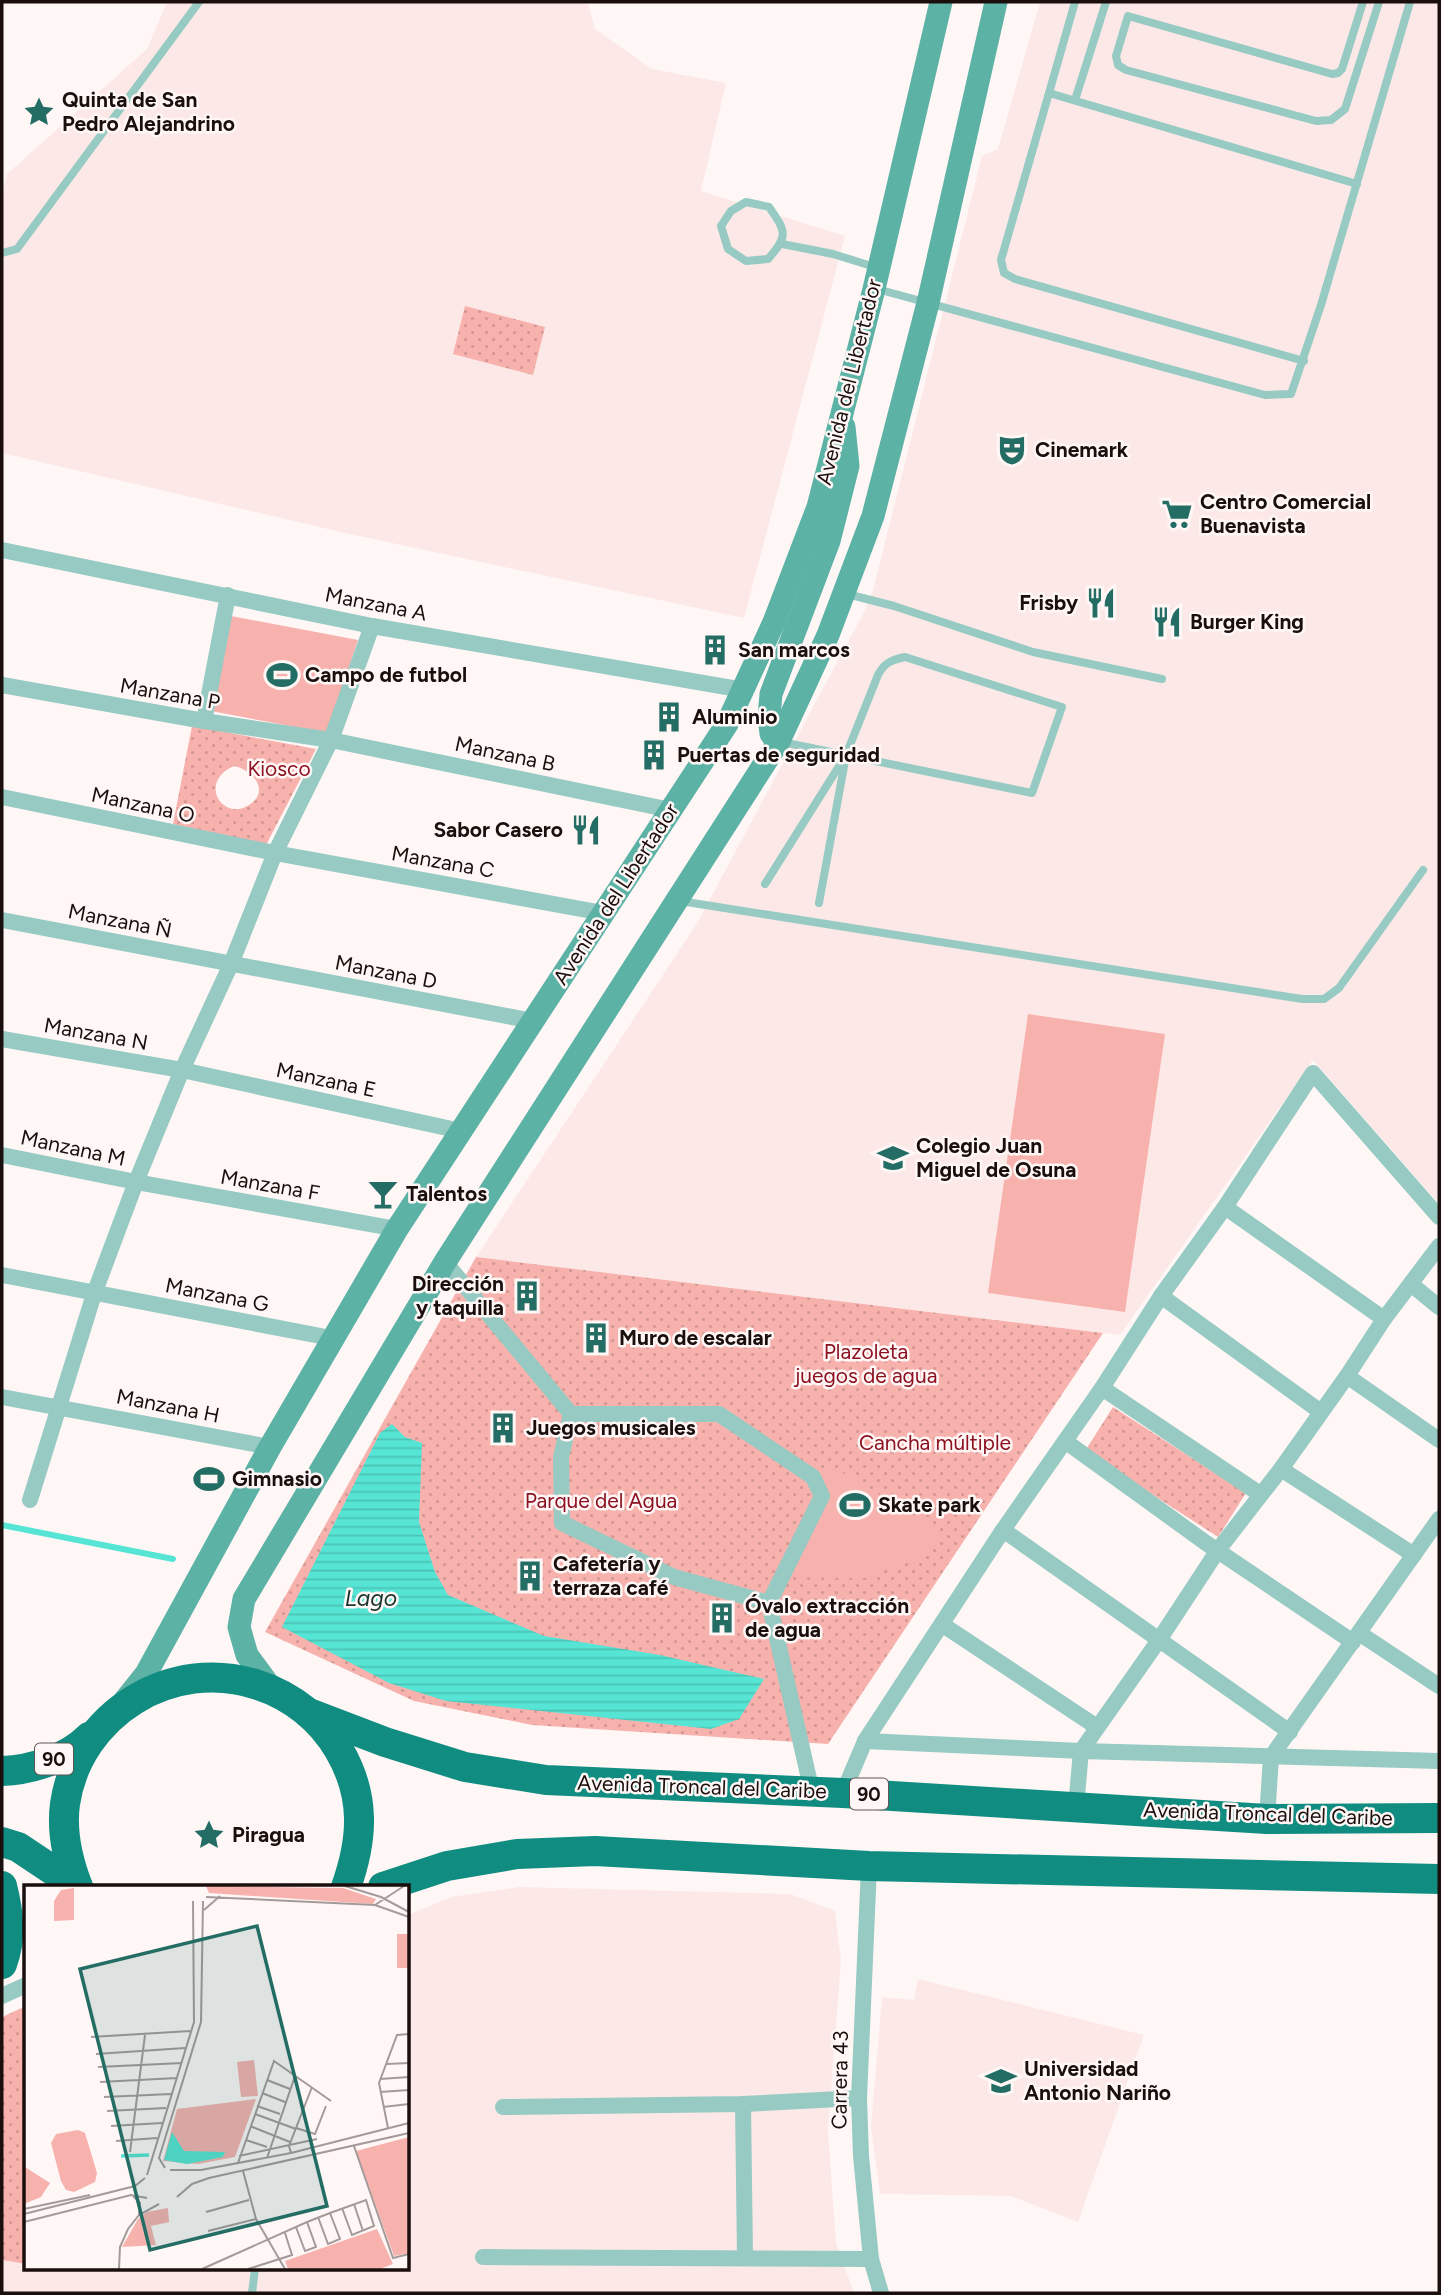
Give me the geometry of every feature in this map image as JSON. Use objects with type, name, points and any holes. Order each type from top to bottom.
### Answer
[{"type":"highway","points":[[77,1885],[68,1860],[64,1833],[65,1805],[71,1778],[82,1753],[107,1720],[139,1695],[164,1684],[191,1678],[219,1677],[272,1689],[309,1713],[331,1737],[347,1765],[357,1795],[359,1838],[356,1859],[347,1885]]},
{"type":"highway","name":"Avenida Troncal del Caribe","points":[[309,1713],[384,1742],[465,1767],[546,1780],[843,1793],[1267,1819],[1439,1818]]},
{"type":"highway","name":"90","points":[[2,1771],[50,1761],[76,1750],[107,1720]]},
{"type":"highway","points":[[2,1842],[18,1847],[75,1885]]},
{"type":"highway","points":[[389,1885],[447,1866],[517,1854],[595,1851],[869,1866],[1439,1879]]},
{"type":"highway","points":[[2,1886],[9,1915],[8,1948],[2,1964]]},
{"type":"main road","name":"Avenida del Libertador","points":[[107,1720],[146,1674],[331,1338],[397,1229],[727,724],[744,691],[774,622],[818,506],[876,278],[941,2]]},
{"type":"main road","points":[[272,1689],[247,1655],[239,1627],[244,1599],[445,1262],[779,741],[828,635],[873,516],[928,303],[996,2]]},
{"type":"main road","points":[[779,741],[771,734],[771,694],[829,541],[848,466],[843,410]]},
{"type":"street","name":"Manzana A","points":[[2,550],[372,626],[744,691]]},
{"type":"street","points":[[204,721],[228,595]]},
{"type":"street","points":[[30,1500],[94,1294],[136,1182],[182,1070],[231,964],[275,853],[331,740],[372,626]]},
{"type":"street","name":"Manzana P","points":[[2,685],[204,721],[331,740]]},
{"type":"street","name":"Manzana B","points":[[331,740],[671,810]]},
{"type":"street","name":"Manzana O","points":[[2,797],[275,853]]},
{"type":"street","name":"Manzana C","points":[[275,853],[604,913]]},
{"type":"street","name":"Manzana Ñ","points":[[2,920],[231,964]]},
{"type":"street","name":"Manzana D","points":[[231,964],[533,1021]]},
{"type":"street","name":"Manzana N","points":[[2,1039],[182,1070]]},
{"type":"street","name":"Manzana E","points":[[182,1070],[461,1131]]},
{"type":"street","points":[[843,1793],[865,1741],[1003,1530],[1102,1388],[1161,1296],[1226,1207],[1314,1073],[1439,1217]]},
{"type":"street","name":"Manzana M","points":[[2,1155],[136,1182]]},
{"type":"street","name":"Manzana F","points":[[136,1182],[397,1229]]},
{"type":"street","points":[[1226,1207],[1384,1319]]},
{"type":"street","points":[[1076,1807],[1081,1751],[1159,1640],[1217,1550],[1281,1469],[1384,1319],[1439,1246]]},
{"type":"street","points":[[445,1262],[571,1414],[719,1415],[813,1477],[822,1496],[769,1603],[812,1792]]},
{"type":"street","name":"Manzana G","points":[[2,1275],[331,1338]]},
{"type":"street","points":[[1412,1285],[1439,1307]]},
{"type":"street","points":[[1161,1296],[1321,1412]]},
{"type":"street","points":[[1347,1376],[1439,1440]]},
{"type":"street","points":[[1102,1388],[1260,1494]]},
{"type":"street","name":"Manzana H","points":[[2,1397],[270,1447]]},
{"type":"street","points":[[571,1414],[561,1457],[562,1524],[674,1577],[769,1603]]},
{"type":"street","points":[[1065,1441],[1217,1550],[1439,1686]]},
{"type":"street","points":[[1281,1469],[1414,1555]]},
{"type":"street","points":[[1267,1819],[1271,1757],[1439,1519]]},
{"type":"street","points":[[1003,1530],[1290,1731]]},
{"type":"street","points":[[943,1625],[1097,1727]]},
{"type":"street","points":[[865,1741],[1081,1751],[1439,1761]]},
{"type":"street","name":"Carrera 43","points":[[869,1866],[859,2098],[861,2156],[871,2259],[881,2293]]},
{"type":"street","points":[[2,1996],[24,1986]]},
{"type":"street","points":[[503,2107],[743,2104],[859,2098]]},
{"type":"street","points":[[743,2104],[745,2258]]},
{"type":"street","points":[[483,2257],[871,2259]]},
{"type":"lane","points":[[2,253],[17,249],[199,2]]},
{"type":"lane","points":[[1075,2],[1001,260],[1004,273],[1015,279],[1304,361]]},
{"type":"lane","points":[[1075,100],[1106,2]]},
{"type":"lane","points":[[1363,2],[1342,69],[1338,73],[1332,74],[1128,16],[1116,57],[1118,65],[1126,70],[1316,121],[1331,120],[1345,109],[1379,2]]},
{"type":"lane","points":[[782,244],[832,254],[928,303],[1265,395],[1291,394],[1304,361],[1410,2]]},
{"type":"lane","points":[[1049,93],[1357,184]]},
{"type":"lane","points":[[747,202],[769,207],[783,227],[782,244],[768,259],[746,261],[728,249],[721,226],[731,211],[747,202]]},
{"type":"lane","points":[[844,593],[894,606],[1033,652],[1163,679]]},
{"type":"lane","points":[[765,884],[846,755],[882,666],[905,657],[1062,706],[1032,793],[846,755],[779,741]]},
{"type":"lane","points":[[819,903],[846,755]]},
{"type":"lane","points":[[677,901],[1302,999],[1324,999],[1339,988],[1423,870]]},
{"type":"lane","points":[[252,2293],[256,2270]]},
{"type":"shaded area","points":[[167,2],[588,2],[595,29],[652,69],[726,83],[701,191],[845,236],[744,618],[345,533],[2,453],[2,195],[7,174],[147,49]]},
{"type":"shaded area","points":[[1040,2],[1439,2],[1439,1204],[1313,1060],[1120,1335],[476,1257],[696,925],[863,614],[873,590],[982,156],[998,149]]},
{"type":"shaded area","points":[[520,1887],[790,1894],[835,1911],[841,1960],[828,2131],[836,2243],[854,2293],[2,2293],[2,2260],[24,2264],[24,2270],[410,2270],[410,1914],[451,1897]]},
{"type":"shaded area","name":"Universidad Antonio Nariño","points":[[918,1979],[1144,2035],[1078,2222],[1011,2196],[880,2194],[871,2127],[882,1997],[914,2000]]},
{"type":"green space","points":[[465,306],[545,327],[533,375],[453,354]]},
{"type":"green space","name":"Campo de futbol","points":[[231,616],[358,640],[327,733],[211,711]]},
{"type":"green space","name":"Kiosco","points":[[192,726],[316,749],[266,845],[173,824]],"holes":[[[234,766],[253,776],[259,794],[249,805],[239,809],[230,808],[218,798],[217,781]]]},
{"type":"green space","points":[[1028,1014],[1165,1034],[1125,1312],[988,1293]]},
{"type":"green space","name":"Parque del Agua","points":[[476,1257],[1103,1333],[828,1744],[532,1725],[414,1701],[265,1632]]},
{"type":"green space","points":[[1113,1407],[1246,1493],[1218,1537],[1085,1451]]},
{"type":"green space","name":"Skate park","points":[[833,1467],[930,1525],[938,1535],[937,1544],[914,1559],[865,1578],[788,1577],[822,1485],[818,1478]]},
{"type":"green space","points":[[24,2007],[24,2264],[2,2260],[2,2017]]},
{"type":"water","name":"Lago","points":[[392,1424],[405,1437],[422,1443],[419,1522],[435,1572],[448,1595],[544,1636],[660,1655],[764,1679],[739,1719],[711,1729],[446,1701],[389,1683],[282,1627],[380,1433]]},
{"type":"waterway","points":[[2,1525],[173,1559]]},
{"type":"place","name":"Quinta de San Pedro Alejandrino","points":[[39,112]]},
{"type":"place","name":"Cinemark","points":[[1012,450]]},
{"type":"place","name":"Centro Comercial Buenavista","points":[[1177,514]]},
{"type":"place","name":"Frisby","points":[[1101,603]]},
{"type":"place","name":"Burger King","points":[[1167,622]]},
{"type":"place","name":"San marcos","points":[[715,650]]},
{"type":"place","name":"Campo de futbol","points":[[282,675]]},
{"type":"place","name":"Aluminio","points":[[669,717]]},
{"type":"place","name":"Puertas de seguridad","points":[[654,755]]},
{"type":"place","name":"Sabor Casero","points":[[586,830]]},
{"type":"place","name":"Colegio Juan Miguel de Osuna","points":[[893,1158]]},
{"type":"place","name":"Talentos","points":[[383,1194]]},
{"type":"place","name":"Dirección y taquilla","points":[[527,1296]]},
{"type":"place","name":"Muro de escalar","points":[[596,1338]]},
{"type":"place","name":"Juegos musicales","points":[[503,1428]]},
{"type":"place","name":"Gimnasio","points":[[209,1479]]},
{"type":"place","name":"Skate park","points":[[855,1505]]},
{"type":"place","name":"Cafetería y terraza café","points":[[530,1576]]},
{"type":"place","name":"Óvalo extracción de agua","points":[[722,1618]]},
{"type":"place","name":"Piragua","points":[[209,1835]]},
{"type":"place","name":"Universidad Antonio Nariño","points":[[1001,2081]]},
{"type":"park label","name":"Plazoleta juegos de agua","points":[[866,1364]]},
{"type":"park label","name":"Cancha múltiple","points":[[935,1443]]}]
